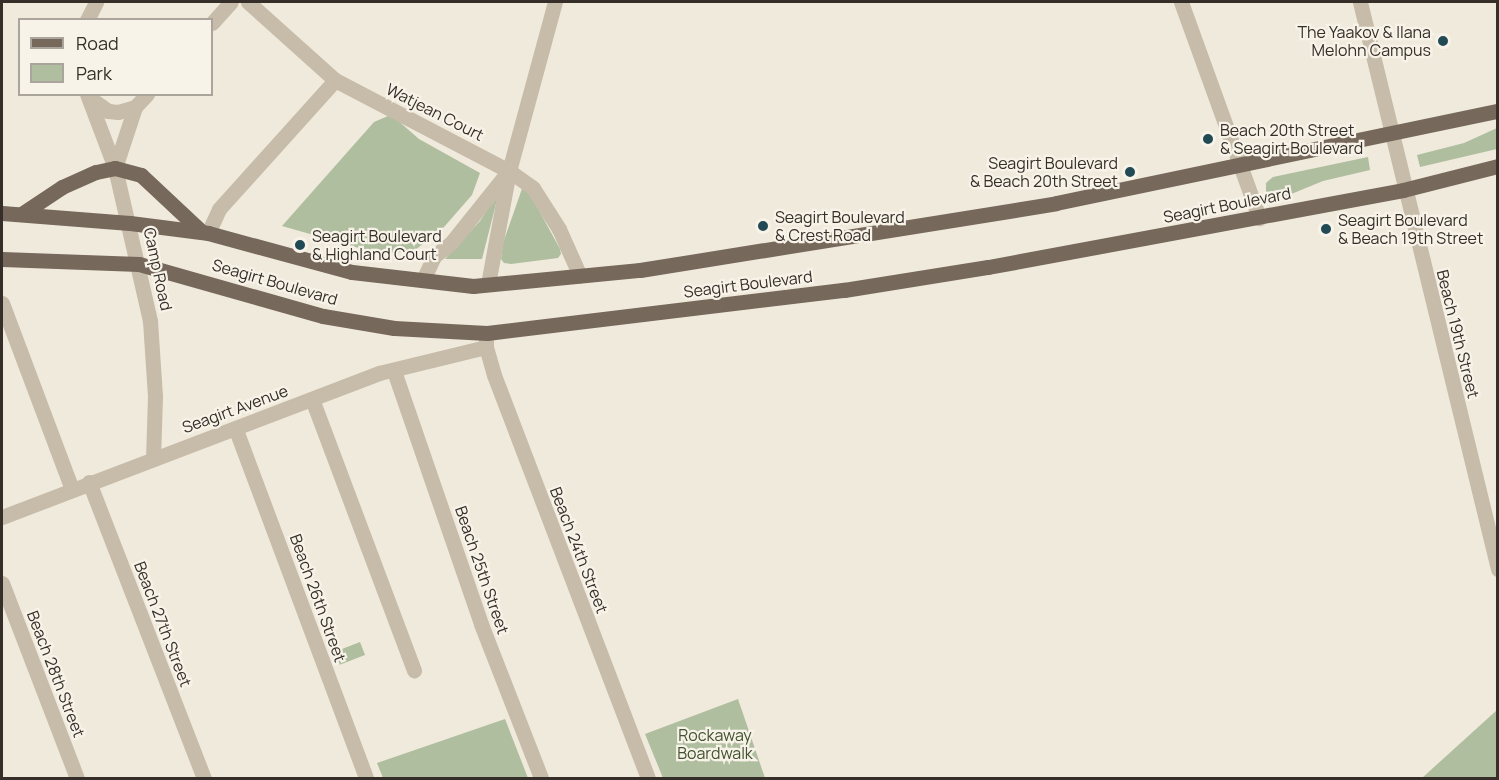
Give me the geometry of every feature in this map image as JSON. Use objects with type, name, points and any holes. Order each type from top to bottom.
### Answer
[{"type":"main road","name":"Seagirt Boulevard","points":[[2,213],[130,223],[205,233],[352,272],[473,286],[640,270],[1056,203],[1392,135],[1497,111]]},
{"type":"main road","name":"Seagirt Boulevard","points":[[2,259],[139,264],[331,318],[486,340],[844,290],[1126,243],[1403,190],[1497,166]]},
{"type":"main road","points":[[23,213],[62,188],[96,172],[115,168],[141,175],[205,233]]},
{"type":"street","points":[[88,18],[96,2]]},
{"type":"street","points":[[213,22],[231,2]]},
{"type":"street","name":"Watjean Court","points":[[248,2],[336,80],[509,171],[535,191],[559,229],[580,276]]},
{"type":"street","points":[[488,284],[509,171],[555,2]]},
{"type":"street","points":[[1181,2],[1259,218]]},
{"type":"street","name":"Beach 19th Street","points":[[1360,2],[1403,190],[1497,569]]},
{"type":"street","points":[[205,233],[219,208],[336,80]]},
{"type":"street","points":[[89,96],[95,104],[108,111],[118,112],[135,107]]},
{"type":"street","name":"Camp Road","points":[[89,96],[115,168],[130,223],[150,321],[155,396],[153,458]]},
{"type":"street","points":[[115,168],[135,107],[145,96]]},
{"type":"street","points":[[423,280],[434,256],[451,243],[509,171]]},
{"type":"street","points":[[2,303],[72,489]]},
{"type":"street","name":"Seagirt Avenue","points":[[2,517],[89,482],[236,430],[379,374],[486,340]]},
{"type":"street","name":"Beach 24th Street","points":[[486,340],[550,526],[648,778]]},
{"type":"street","name":"Beach 25th Street","points":[[394,371],[481,624],[541,778]]},
{"type":"street","points":[[312,399],[414,672]]},
{"type":"street","name":"Beach 26th Street","points":[[236,430],[366,778]]},
{"type":"street","name":"Beach 27th Street","points":[[89,482],[204,778]]},
{"type":"street","name":"Beach 28th Street","points":[[2,583],[76,778]]},
{"type":"green space","points":[[388,116],[396,119],[419,139],[480,173],[472,195],[444,227],[414,251],[390,253],[359,248],[282,226],[374,122]]},
{"type":"green space","points":[[1497,128],[1497,149],[1420,167],[1417,155],[1464,143]]},
{"type":"green space","points":[[1368,157],[1370,170],[1323,181],[1284,197],[1275,198],[1266,191],[1266,183],[1273,177]]},
{"type":"green space","points":[[524,183],[561,254],[558,258],[504,263],[501,259],[503,243]]},
{"type":"green space","points":[[499,192],[482,259],[445,259],[480,221]]},
{"type":"green space","points":[[360,642],[365,655],[340,665],[335,652]]},
{"type":"green space","name":"Rockaway Boardwalk","points":[[738,699],[765,778],[663,778],[645,734]]},
{"type":"green space","points":[[1497,710],[1497,778],[1422,778]]},
{"type":"green space","points":[[505,719],[528,778],[383,778],[377,763]]},
{"type":"place","name":"The Yaakov & Ilana Melohn Campus","points":[[1443,41]]},
{"type":"place","name":"Beach 20th Street & Seagirt Boulevard","points":[[1208,139]]},
{"type":"place","name":"Seagirt Boulevard & Beach 20th Street","points":[[1130,172]]},
{"type":"place","name":"Seagirt Boulevard & Crest Road","points":[[763,226]]},
{"type":"place","name":"Seagirt Boulevard & Beach 19th Street","points":[[1326,229]]},
{"type":"place","name":"Seagirt Boulevard & Highland Court","points":[[300,245]]}]
